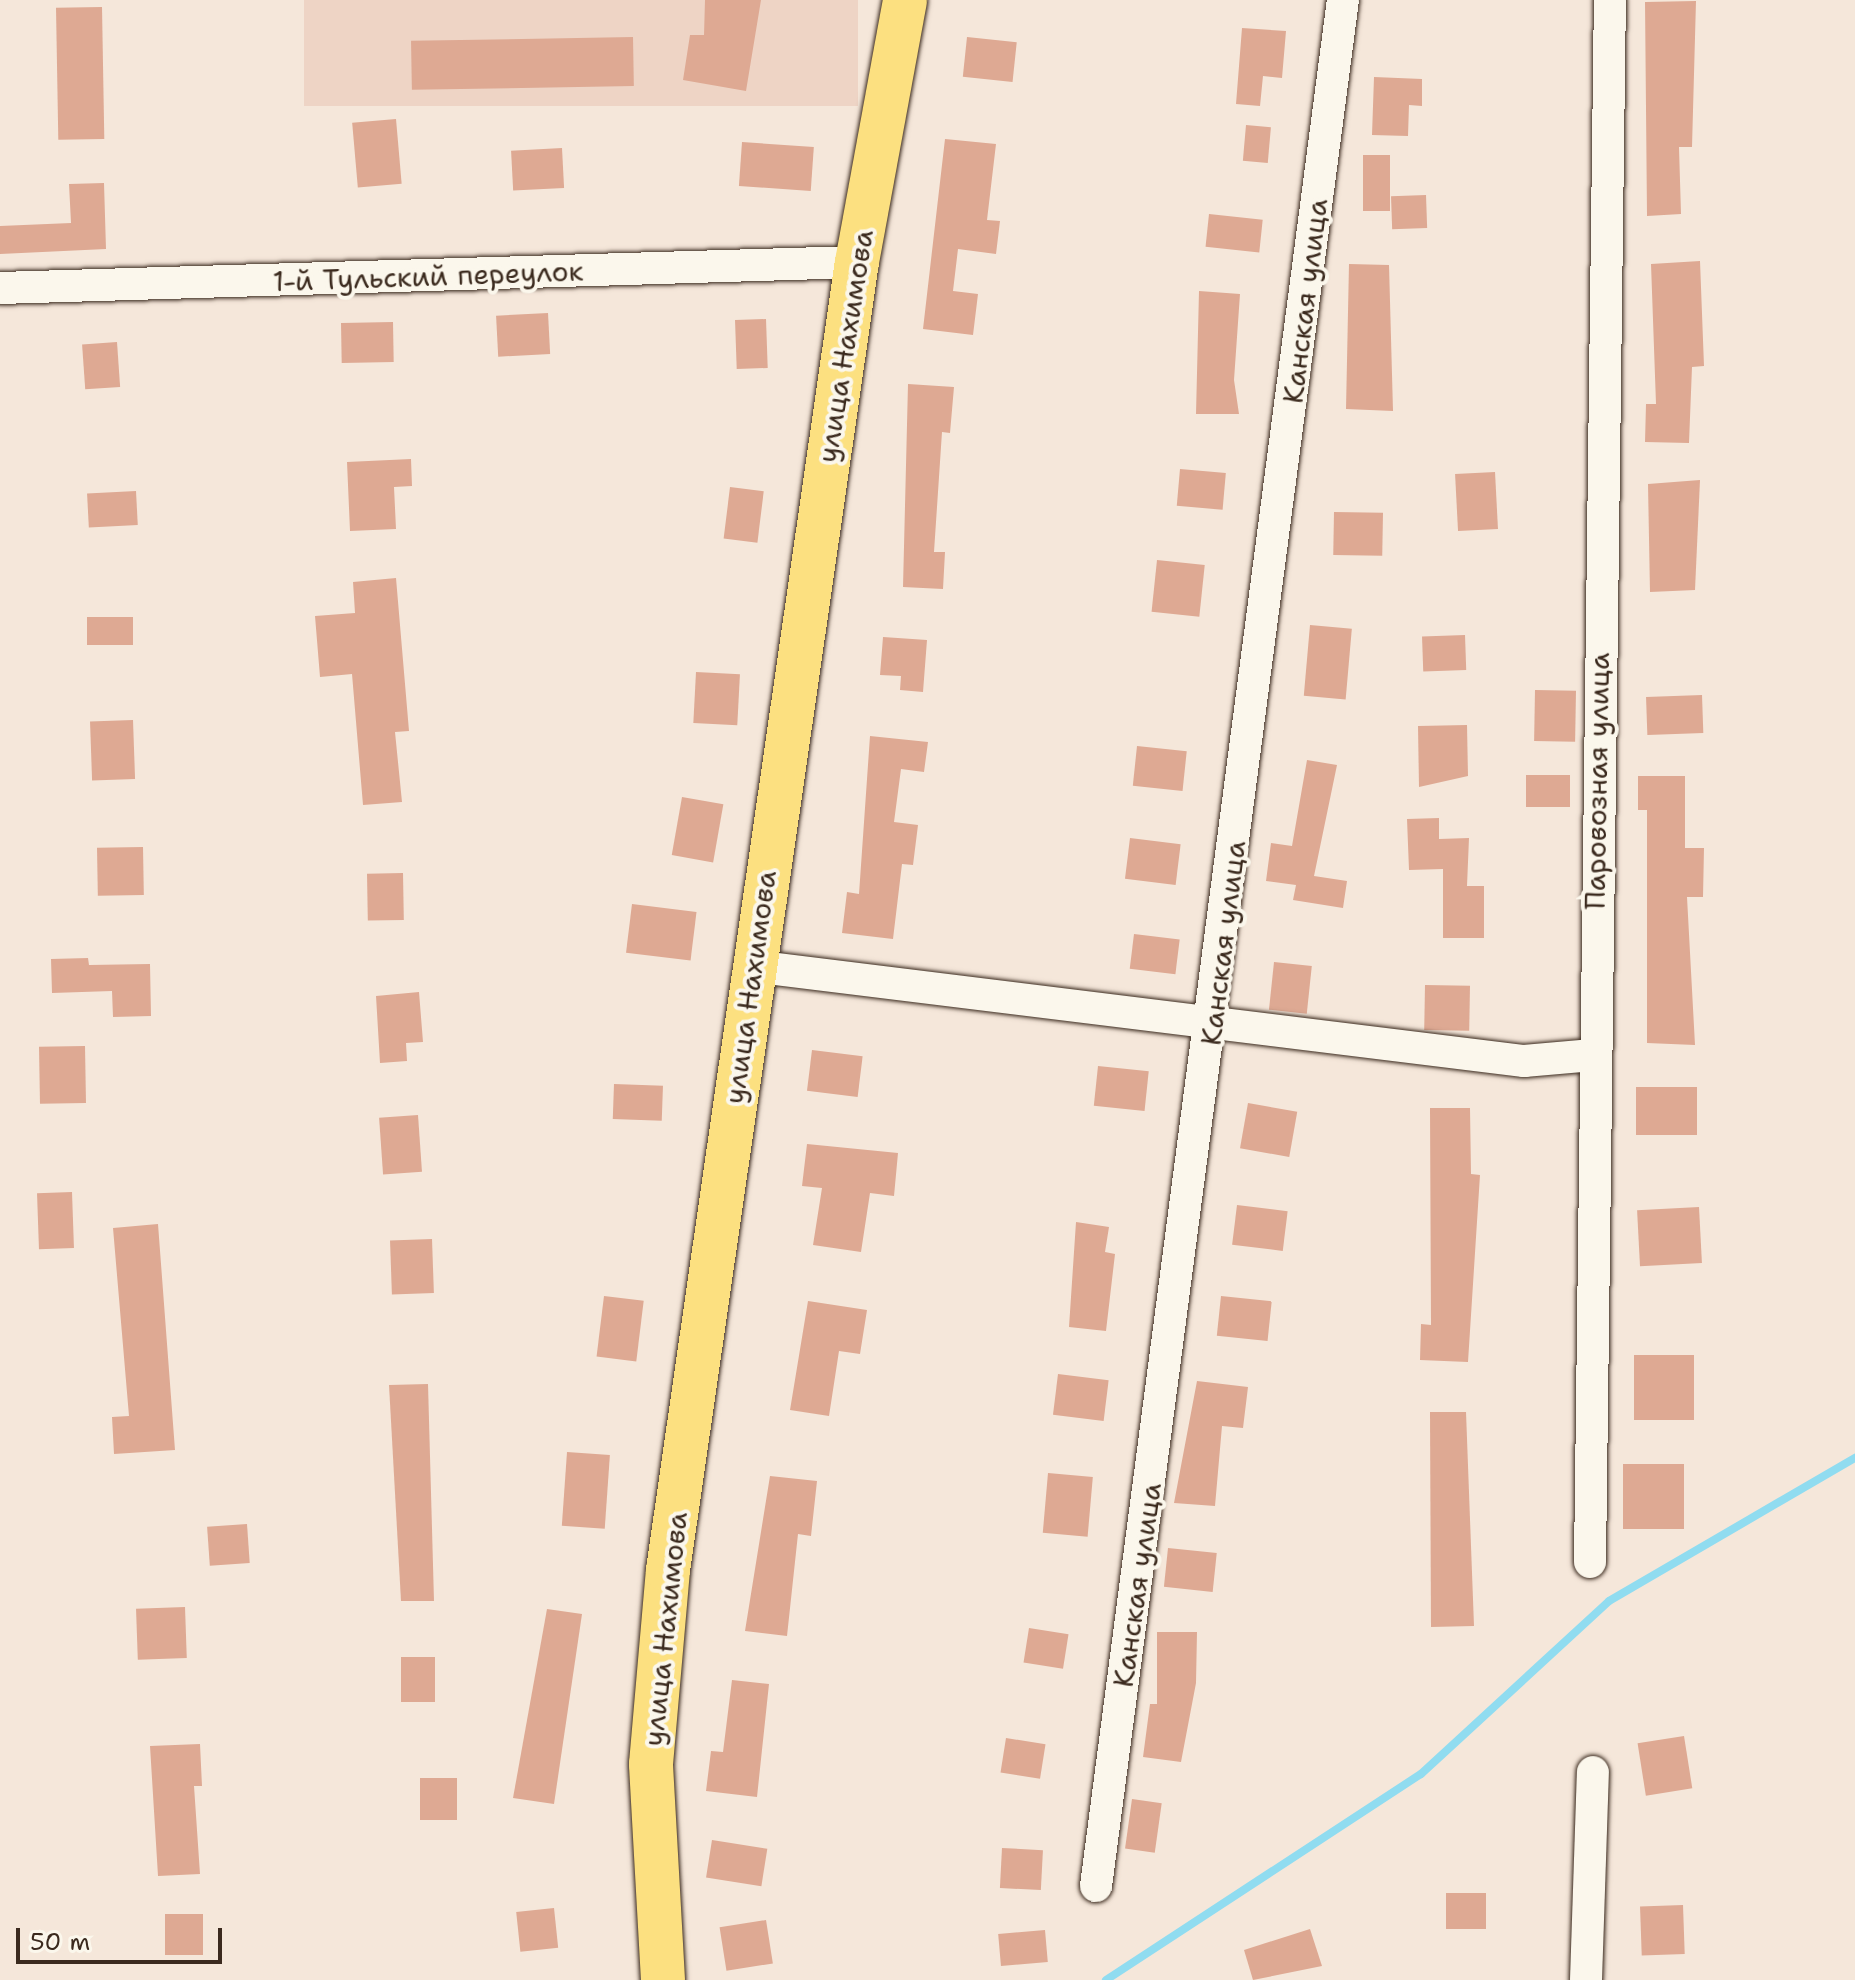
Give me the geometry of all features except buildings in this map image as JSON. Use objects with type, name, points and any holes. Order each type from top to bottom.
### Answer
[{"type":"main road","name":"улица Нахимова","points":[[663,1980],[651,1764],[668,1570],[752,966],[857,262],[905,0]]},
{"type":"street","name":"Канская улица","points":[[1096,1886],[1214,1019],[1343,0]]},
{"type":"street","name":"Паровозная улица","points":[[1590,1562],[1593,1055],[1610,0]]},
{"type":"street","name":"1-й Тульский переулок","points":[[0,288],[857,262]]},
{"type":"street","points":[[752,966],[1214,1019],[1524,1061],[1593,1055]]},
{"type":"street","points":[[1586,1980],[1593,1772]]},
{"type":"shaded area","points":[[304,0],[858,0],[858,106],[304,106]]},
{"type":"waterway","points":[[1106,1980],[1421,1774],[1609,1601],[1855,1458]]}]
